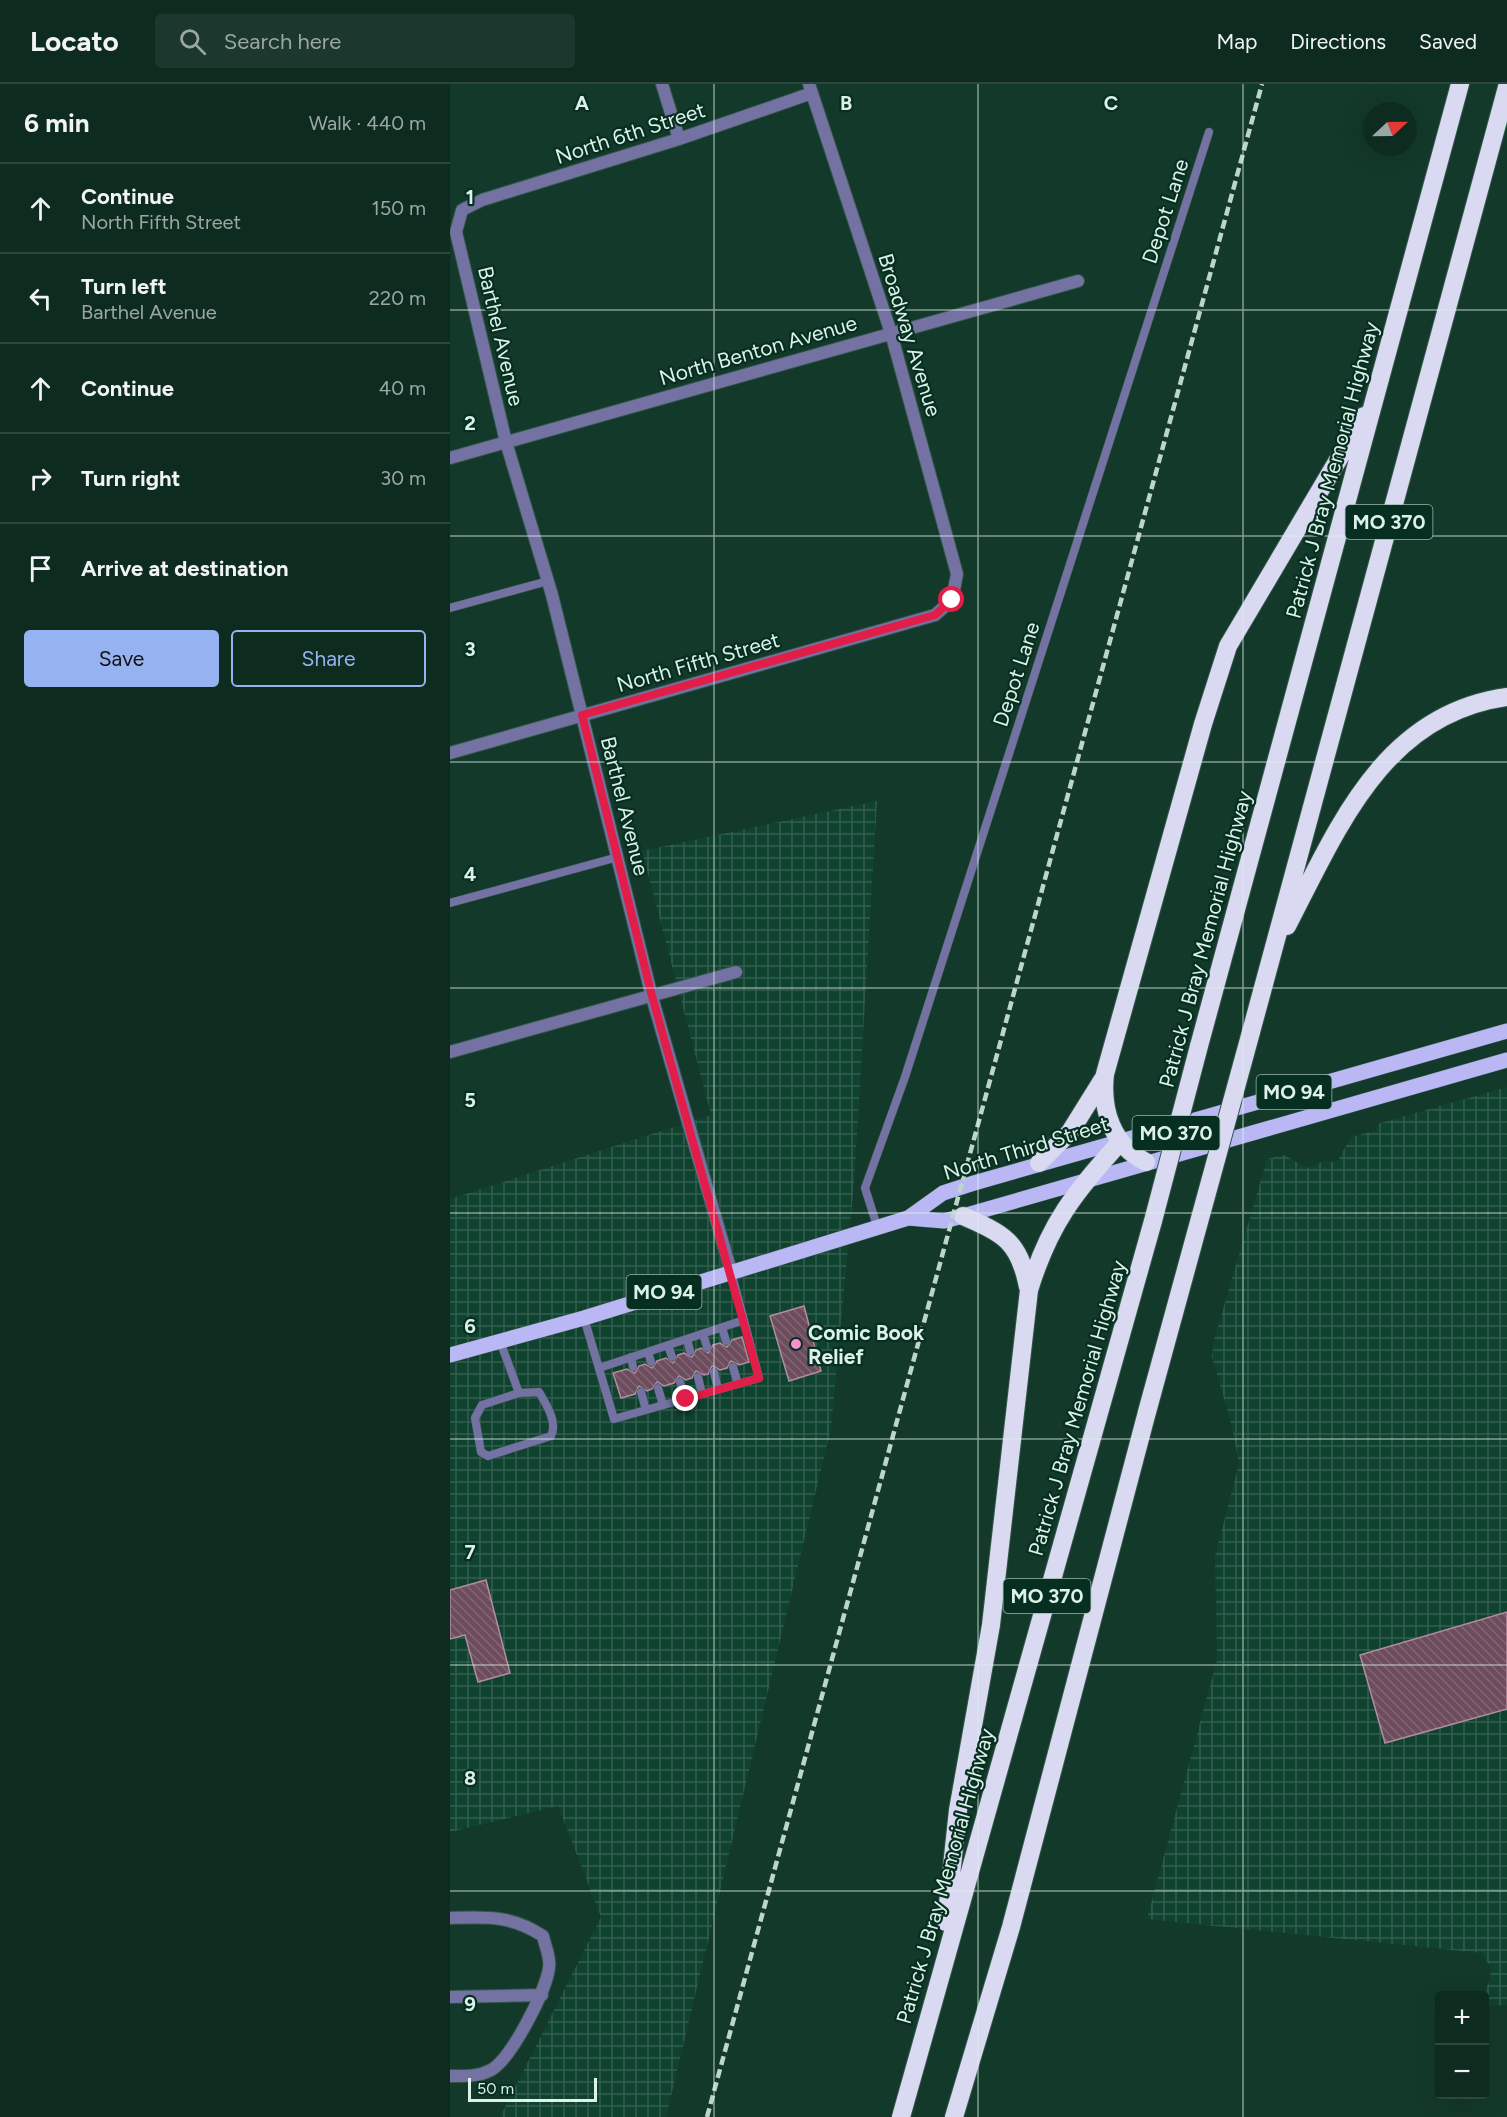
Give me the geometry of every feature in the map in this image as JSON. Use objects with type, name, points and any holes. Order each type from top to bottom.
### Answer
[{"type":"highway","name":"Patrick J Bray Memorial Highway","points":[[901,2117],[1153,1221],[1460,84]]},
{"type":"highway","name":"MO 370","points":[[954,2117],[1011,1927],[1147,1412],[1507,87]]},
{"type":"highway","points":[[1146,1162],[1136,1157],[1120,1142],[1105,1106],[1106,1074],[1203,724],[1228,646],[1376,396]]},
{"type":"highway","points":[[1271,957],[1345,814],[1385,762],[1430,724],[1459,709],[1507,697]]},
{"type":"highway","points":[[1039,1163],[1070,1132],[1106,1074]]},
{"type":"highway","points":[[941,1972],[958,1810],[991,1626],[1029,1290],[1041,1250],[1060,1214],[1120,1142]]},
{"type":"highway","points":[[963,1216],[990,1228],[1012,1245],[1019,1254],[1029,1290]]},
{"type":"main road","name":"North Third Street","points":[[908,1218],[943,1193],[1039,1163],[1507,1031]]},
{"type":"main road","name":"North Third Street","points":[[450,1355],[584,1318],[877,1226],[908,1218],[944,1221],[963,1216],[1507,1060]]},
{"type":"street","points":[[662,84],[679,139]]},
{"type":"street","name":"North 6th Street","points":[[462,210],[482,200],[679,139],[810,89]]},
{"type":"street","name":"Broadway Avenue","points":[[810,89],[891,333],[957,574],[952,600]]},
{"type":"street","name":"Barthel Avenue","points":[[462,210],[456,232],[506,442],[548,581],[652,996],[731,1271]]},
{"type":"street","name":"North Benton Avenue","points":[[450,458],[1078,281]]},
{"type":"street","name":"North Fifth Street","points":[[450,753],[935,615],[952,600]]},
{"type":"street","points":[[450,1052],[736,972]]},
{"type":"street","points":[[450,1918],[500,1917],[525,1924],[543,1936],[550,1965],[542,1995],[506,2055],[492,2070],[472,2076],[450,2076]]},
{"type":"street","points":[[450,1997],[542,1995]]},
{"type":"lane","name":"Depot Lane","points":[[877,1226],[865,1188],[909,1066],[1209,132]]},
{"type":"lane","points":[[450,608],[548,581]]},
{"type":"lane","points":[[450,903],[618,857]]},
{"type":"lane","points":[[584,1318],[614,1419],[759,1378],[731,1271]]},
{"type":"lane","points":[[598,1368],[744,1320]]},
{"type":"lane","points":[[722,1328],[726,1341]]},
{"type":"lane","points":[[703,1334],[706,1347]]},
{"type":"lane","points":[[687,1339],[690,1351]]},
{"type":"lane","points":[[500,1341],[519,1393]]},
{"type":"lane","points":[[668,1345],[672,1357]]},
{"type":"lane","points":[[648,1352],[651,1362]]},
{"type":"lane","points":[[631,1357],[633,1367]]},
{"type":"lane","points":[[733,1366],[738,1384]]},
{"type":"lane","points":[[714,1372],[718,1389]]},
{"type":"lane","points":[[698,1377],[702,1394]]},
{"type":"lane","points":[[680,1382],[686,1399]]},
{"type":"lane","points":[[658,1388],[663,1405]]},
{"type":"lane","points":[[538,1392],[549,1409],[554,1430],[551,1436],[488,1455],[482,1452],[475,1418],[482,1405],[519,1393],[538,1392]]},
{"type":"lane","points":[[641,1392],[646,1410]]},
{"type":"shaded area","points":[[877,801],[854,1184],[831,1428],[666,2117],[500,2117],[601,1917],[558,1806],[450,1832],[450,1199],[711,1115],[642,851]]},
{"type":"shaded area","points":[[1507,1087],[1507,2005],[1489,2006],[1489,1991],[1485,1991],[1490,1980],[1491,1968],[1482,1953],[1147,1919],[1217,1660],[1215,1556],[1239,1464],[1231,1423],[1212,1357],[1214,1340],[1267,1159],[1284,1155],[1307,1168],[1324,1161],[1337,1162],[1351,1137],[1378,1130],[1377,1124]]},
{"type":"building","name":"Comic Book Relief","points":[[804,1306],[821,1371],[789,1381],[770,1316]]},
{"type":"building","points":[[742,1337],[749,1362],[739,1365],[731,1361],[727,1368],[720,1370],[712,1366],[708,1374],[704,1375],[696,1371],[692,1378],[686,1380],[679,1376],[674,1383],[664,1386],[657,1382],[652,1389],[647,1391],[639,1386],[635,1394],[621,1398],[613,1373],[627,1369],[635,1373],[639,1366],[645,1364],[652,1368],[657,1361],[666,1358],[673,1363],[678,1355],[684,1353],[692,1357],[696,1350],[701,1348],[708,1353],[713,1345],[720,1343],[727,1347],[732,1340]]},
{"type":"building","points":[[486,1580],[510,1673],[478,1682],[465,1635],[450,1639],[450,1590]]},
{"type":"building","points":[[1507,1612],[1507,1709],[1385,1743],[1360,1655]]},
{"type":"railway","points":[[707,2117],[1262,84]]},
{"type":"place","name":"Comic Book Relief","points":[[796,1344]]},
{"type":"route","points":[[686,1399],[759,1378],[731,1271],[652,996],[582,715],[935,615],[945,609],[952,600]]}]
